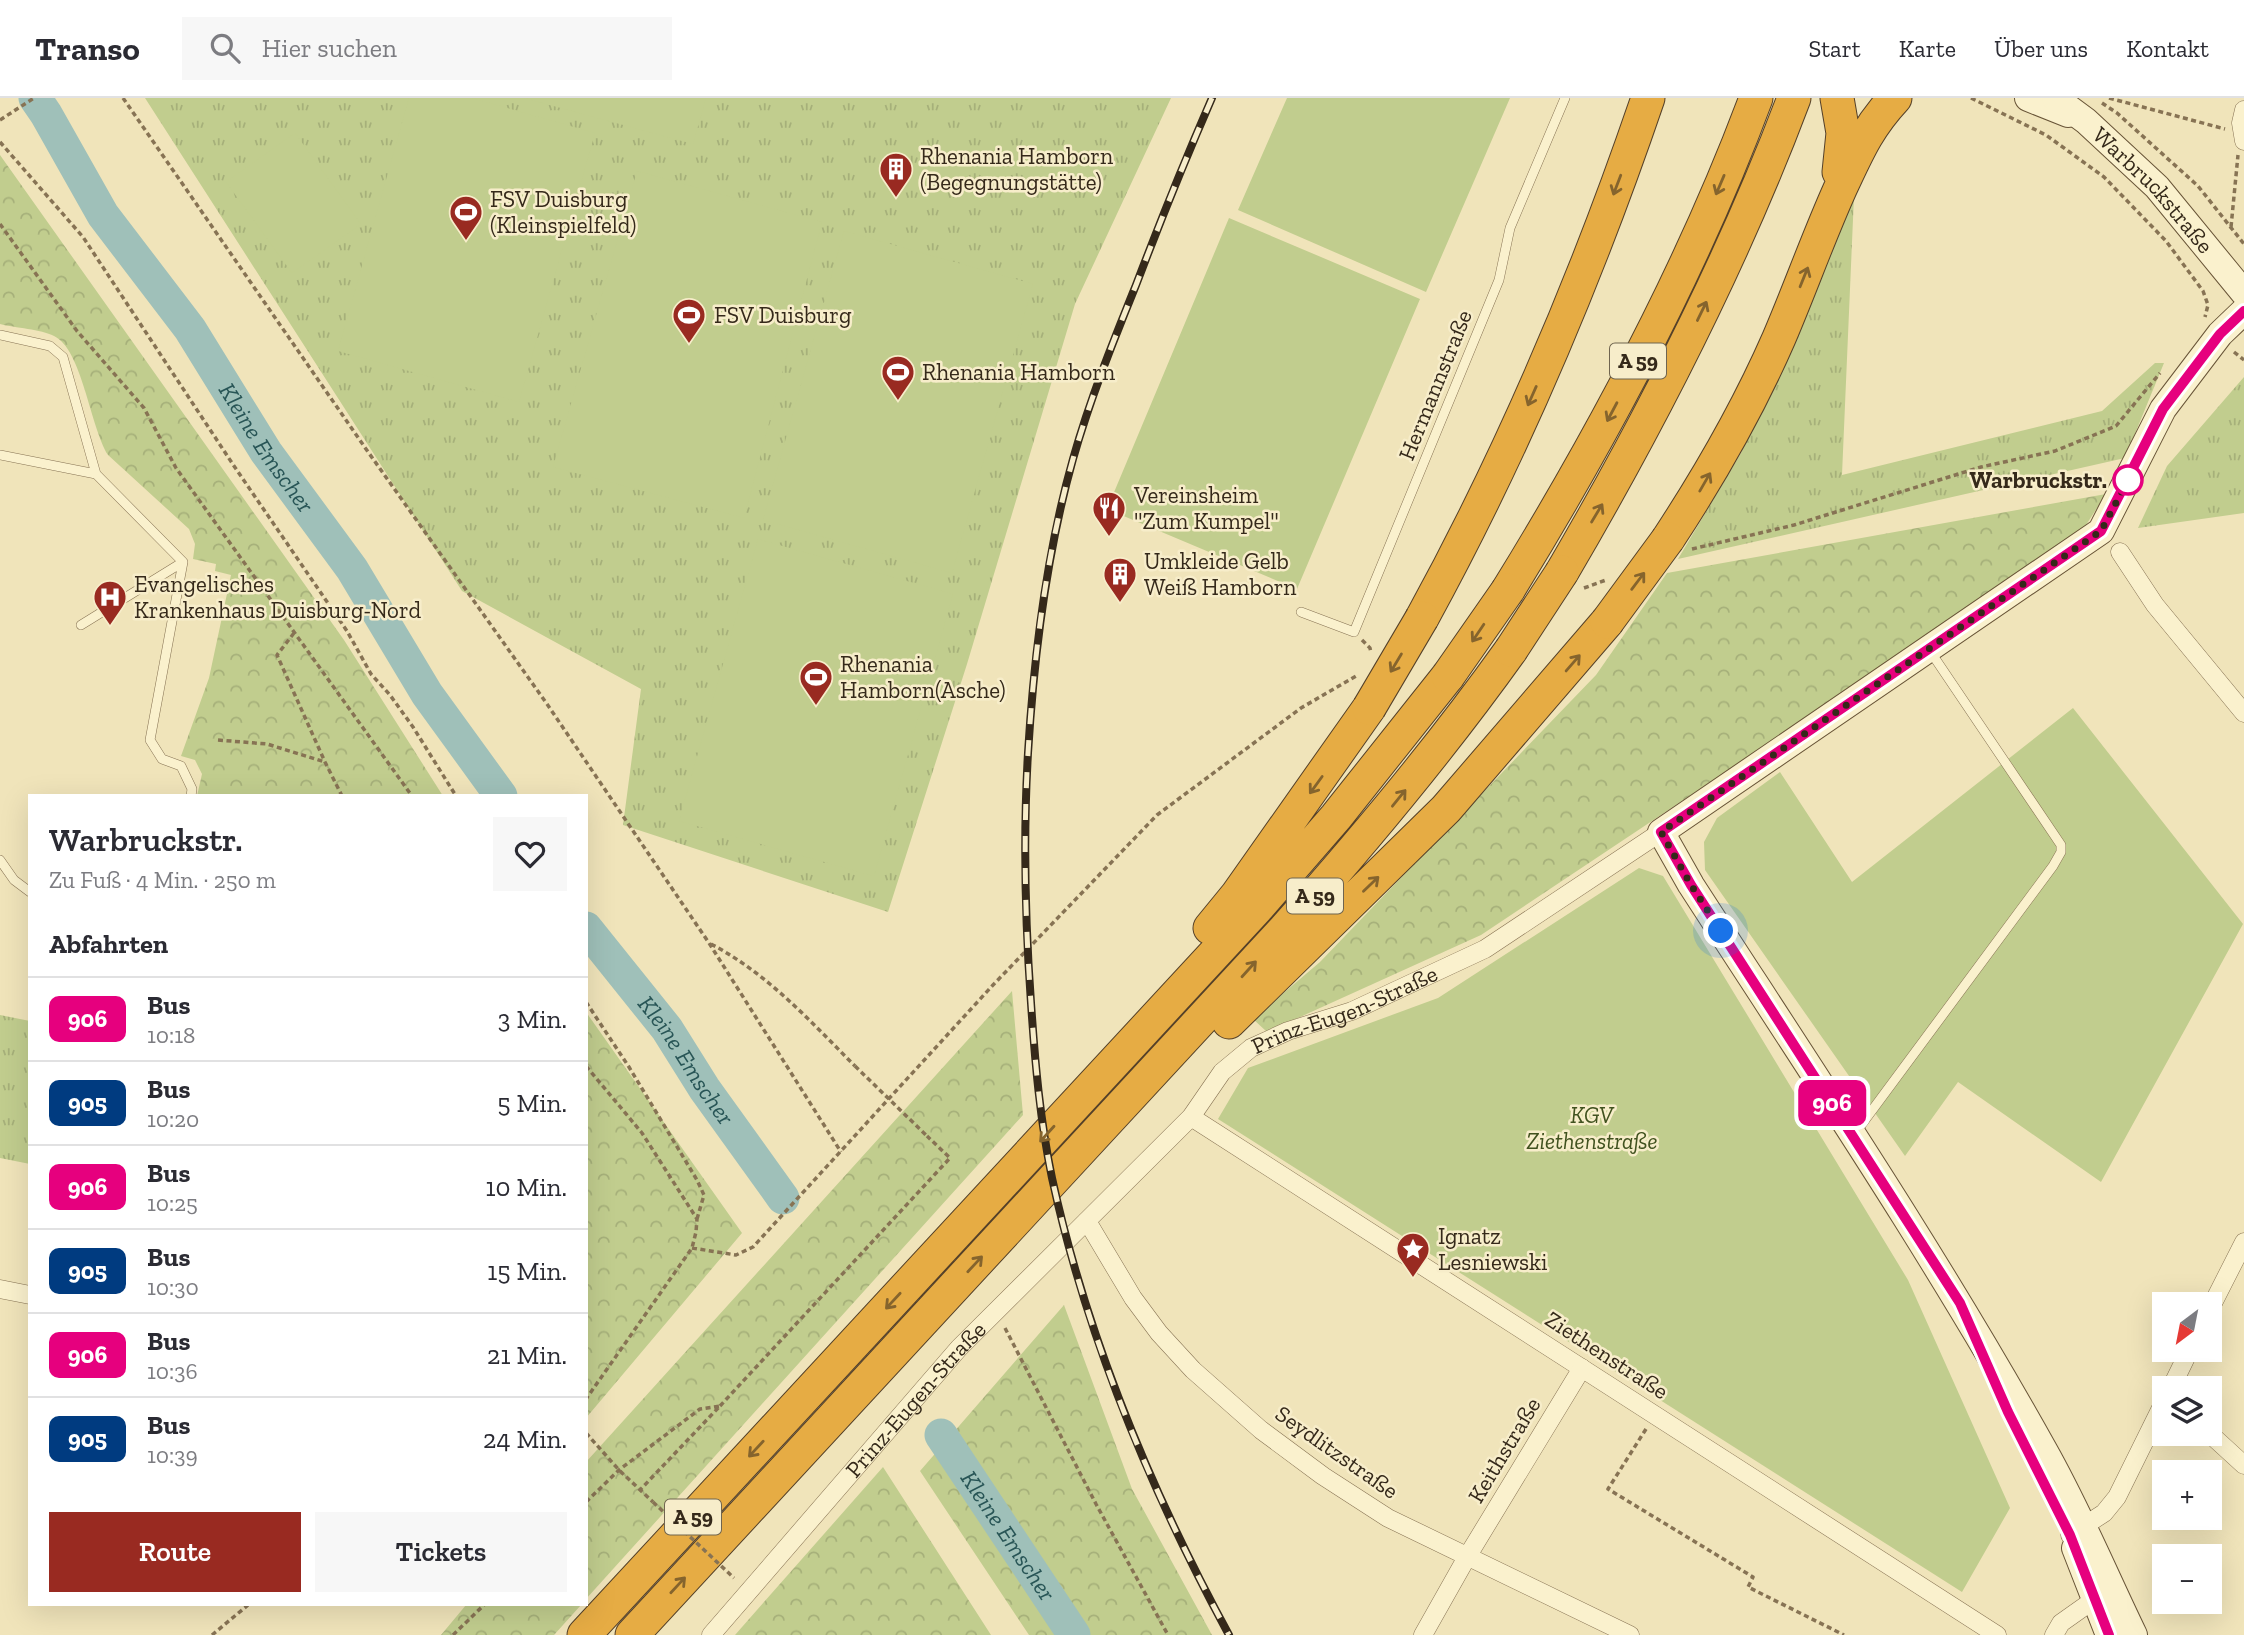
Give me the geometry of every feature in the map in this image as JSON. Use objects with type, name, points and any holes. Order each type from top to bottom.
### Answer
[{"type":"highway","points":[[1093,1084],[1174,972],[1237,895],[1369,708],[1422,618],[1468,535],[1552,352],[1633,144],[1648,98]]},
{"type":"highway","points":[[1633,144],[1669,98]]},
{"type":"highway","name":"A 59","points":[[632,1635],[1103,1127],[1365,839],[1424,766],[1511,650],[1562,572],[1616,481],[1727,260],[1794,98]]},
{"type":"highway","points":[[1830,212],[1841,164],[1843,133],[1837,98]]},
{"type":"highway","points":[[1103,1127],[1230,1021],[1446,809],[1607,622],[1698,495],[1750,400],[1779,339],[1830,212],[1865,135],[1895,98]]},
{"type":"highway","name":"A 59","points":[[584,1635],[1187,985],[1336,817],[1448,676],[1508,590],[1585,462],[1694,247],[1751,110]]},
{"type":"street","name":"Warbruckstraße","points":[[2028,98],[2090,110]]},
{"type":"street","name":"Warbruckstraße","points":[[2055,98],[2090,110],[2244,293]]},
{"type":"street","points":[[2242,142],[2244,110]]},
{"type":"street","name":"Prinz-Eugen-Straße","points":[[712,1635],[900,1415],[993,1313],[1191,1117],[1222,1072],[1251,1048],[1288,1031],[1352,1012],[1485,949],[2101,531],[2163,409],[2220,334],[2244,311]]},
{"type":"street","points":[[2120,552],[2155,605],[2244,713]]},
{"type":"street","points":[[1661,832],[1691,885],[1960,1303],[2045,1452],[2103,1593],[2134,1635]]},
{"type":"street","name":"Ziethenstraße","points":[[1191,1117],[1997,1635]]},
{"type":"street","name":"Seydlitzstraße","points":[[1087,1221],[1133,1298],[1159,1333],[1193,1370],[1261,1430],[1323,1476],[1388,1518],[1630,1635]]},
{"type":"street","points":[[2219,1292],[2244,1242]]},
{"type":"street","points":[[0,1289],[28,1295]]},
{"type":"street","name":"Keithstraße","points":[[1423,1635],[1582,1368]]},
{"type":"street","points":[[2077,1531],[2104,1513],[2117,1497],[2152,1426]]},
{"type":"street","points":[[2222,1445],[2244,1465]]},
{"type":"street","points":[[2054,1635],[2061,1623],[2103,1593]]},
{"type":"street","points":[[2103,1593],[2109,1635]]},
{"type":"lane","name":"Hermannstraße","points":[[1353,632],[1499,280],[1510,228],[1565,98]]},
{"type":"lane","points":[[0,335],[50,346],[63,358],[96,474],[183,562]]},
{"type":"lane","points":[[0,455],[96,474]]},
{"type":"lane","points":[[81,625],[183,562]]},
{"type":"lane","points":[[183,562],[150,740],[162,759],[181,766],[192,789],[191,794]]},
{"type":"lane","points":[[1301,612],[1353,632]]},
{"type":"lane","points":[[1853,1136],[2061,852],[2061,845],[1929,649]]},
{"type":"lane","points":[[0,860],[14,880],[28,890]]},
{"type":"path","points":[[0,120],[34,98]]},
{"type":"path","points":[[123,98],[547,704],[709,943],[841,1152]]},
{"type":"path","points":[[1971,98],[2046,135],[2104,177],[2166,241],[2203,291],[2208,305],[2204,319]]},
{"type":"path","points":[[2109,98],[2242,142],[2237,159],[2231,229]]},
{"type":"path","points":[[2090,110],[2117,113],[2197,186],[2244,244]]},
{"type":"path","points":[[0,142],[83,237],[234,466],[340,620],[371,674],[414,727],[455,794]]},
{"type":"path","points":[[0,224],[76,331],[144,408],[176,468],[411,794]]},
{"type":"path","points":[[1353,632],[1370,648],[1372,657]]},
{"type":"path","points":[[295,633],[278,655],[324,762],[341,794]]},
{"type":"path","points":[[218,740],[267,744],[324,762]]},
{"type":"path","points":[[640,1490],[950,1158],[772,983],[734,956],[709,943]]},
{"type":"path","points":[[588,1005],[629,1068],[704,1195],[692,1248],[588,1396]]},
{"type":"path","points":[[588,1068],[642,1133],[697,1219]]},
{"type":"path","points":[[993,1313],[1010,1335],[1041,1402],[1168,1635]]},
{"type":"path","points":[[588,1500],[619,1470],[700,1409],[720,1406]]},
{"type":"path","points":[[1655,1415],[1608,1489],[1752,1577],[1748,1587],[1844,1635]]},
{"type":"path","points":[[588,1435],[619,1470],[734,1578]]},
{"type":"path","points":[[212,1635],[247,1606]]},
{"type":"path","points":[[453,1635],[483,1606]]},
{"type":"green space","points":[[145,98],[1171,98],[1075,304],[967,664],[888,912],[623,825],[641,689],[462,591]]},
{"type":"green space","name":"FSV Duisburg (Kleinspielfeld)","points":[[409,98],[472,98],[595,133],[519,402],[338,351]]},
{"type":"green space","points":[[524,98],[706,98],[693,144]]},
{"type":"green space","points":[[1287,98],[1510,98],[1426,292],[1238,210]]},
{"type":"green space","points":[[295,133],[361,224],[292,273],[226,182]]},
{"type":"green space","points":[[0,155],[344,640],[442,794],[197,794],[202,774],[195,760],[181,756],[209,678],[231,575],[215,571],[216,564],[193,559],[195,544],[189,529],[108,455],[79,372],[64,344],[49,334],[0,324]]},
{"type":"green space","name":"FSV Duisburg","points":[[637,171],[822,222],[744,518],[553,467]]},
{"type":"green space","points":[[1854,196],[1842,475],[2102,411],[2155,363],[2164,363],[2125,458],[1678,559],[1741,453]]},
{"type":"green space","points":[[1229,218],[1420,299],[1297,589],[1107,509]]},
{"type":"green space","name":"Rhenania Hamborn","points":[[844,231],[1033,284],[952,573],[763,520]]},
{"type":"green space","points":[[2244,377],[2244,513],[2138,528],[2167,466]]},
{"type":"green space","points":[[2106,494],[2086,525],[2009,583],[1481,935],[1267,1032],[1253,1019],[1320,962],[1596,675],[1667,573]]},
{"type":"green space","name":"Rhenania Hamborn(Asche)","points":[[758,539],[953,594],[874,876],[679,821]]},
{"type":"green space","points":[[2073,708],[2243,924],[2101,1182],[1958,1082],[1905,1156],[1705,870],[1704,842],[1717,818],[1780,772],[1852,882]]},
{"type":"green space","name":"KGV Ziethenstraße","points":[[1639,868],[1663,876],[1908,1280],[2010,1508],[1962,1592],[1218,1119],[1248,1068],[1438,998]]},
{"type":"green space","points":[[1012,991],[1023,1115],[588,1597],[588,1460]]},
{"type":"green space","points":[[0,1015],[28,1021],[28,1164],[0,1158]]},
{"type":"green space","points":[[588,1015],[742,1233],[588,1416]]},
{"type":"green space","points":[[1064,1305],[1132,1489],[1212,1635],[1029,1635],[920,1471]]},
{"type":"green space","points":[[883,1467],[991,1635],[735,1635]]},
{"type":"green space","points":[[465,1606],[580,1606],[554,1635],[441,1635]]},
{"type":"waterway","name":"Kleine Emscher","points":[[35,98],[103,215],[190,329],[266,452],[352,569],[427,694],[500,794]]},
{"type":"waterway","name":"Kleine Emscher","points":[[588,930],[667,1029],[704,1088],[783,1198]]},
{"type":"waterway","name":"Kleine Emscher","points":[[941,1435],[1074,1635]]},
{"type":"railway","points":[[1212,98],[1102,371],[1080,437],[1055,532],[1034,679],[1026,784],[1025,878],[1038,1091],[1052,1178],[1066,1238],[1083,1297],[1124,1413],[1173,1525],[1229,1635]]},
{"type":"bus line","name":"906","points":[[2109,1635],[2070,1535],[2008,1412],[1960,1303],[1691,885],[1661,832],[2101,531],[2163,409],[2220,334],[2244,311]]},
{"type":"place","name":"Rhenania Hamborn (Begegnungstätte)","points":[[896,199]]},
{"type":"place","name":"FSV Duisburg (Kleinspielfeld)","points":[[466,242]]},
{"type":"place","name":"FSV Duisburg","points":[[689,345]]},
{"type":"place","name":"Rhenania Hamborn","points":[[898,402]]},
{"type":"place","name":"Warbruckstr.","points":[[2128,480]]},
{"type":"place","name":"Vereinsheim \"Zum Kumpel\"","points":[[1109,538]]},
{"type":"place","name":"Umkleide Gelb Weiß Hamborn","points":[[1120,604]]},
{"type":"place","name":"Evangelisches Krankenhaus Duisburg-Nord","points":[[110,627]]},
{"type":"place","name":"Rhenania Hamborn(Asche)","points":[[816,707]]},
{"type":"place","name":"Ignatz Lesniewski","points":[[1413,1279]]},
{"type":"route","points":[[1721,931],[1661,832],[2101,531],[2128,480]]}]
